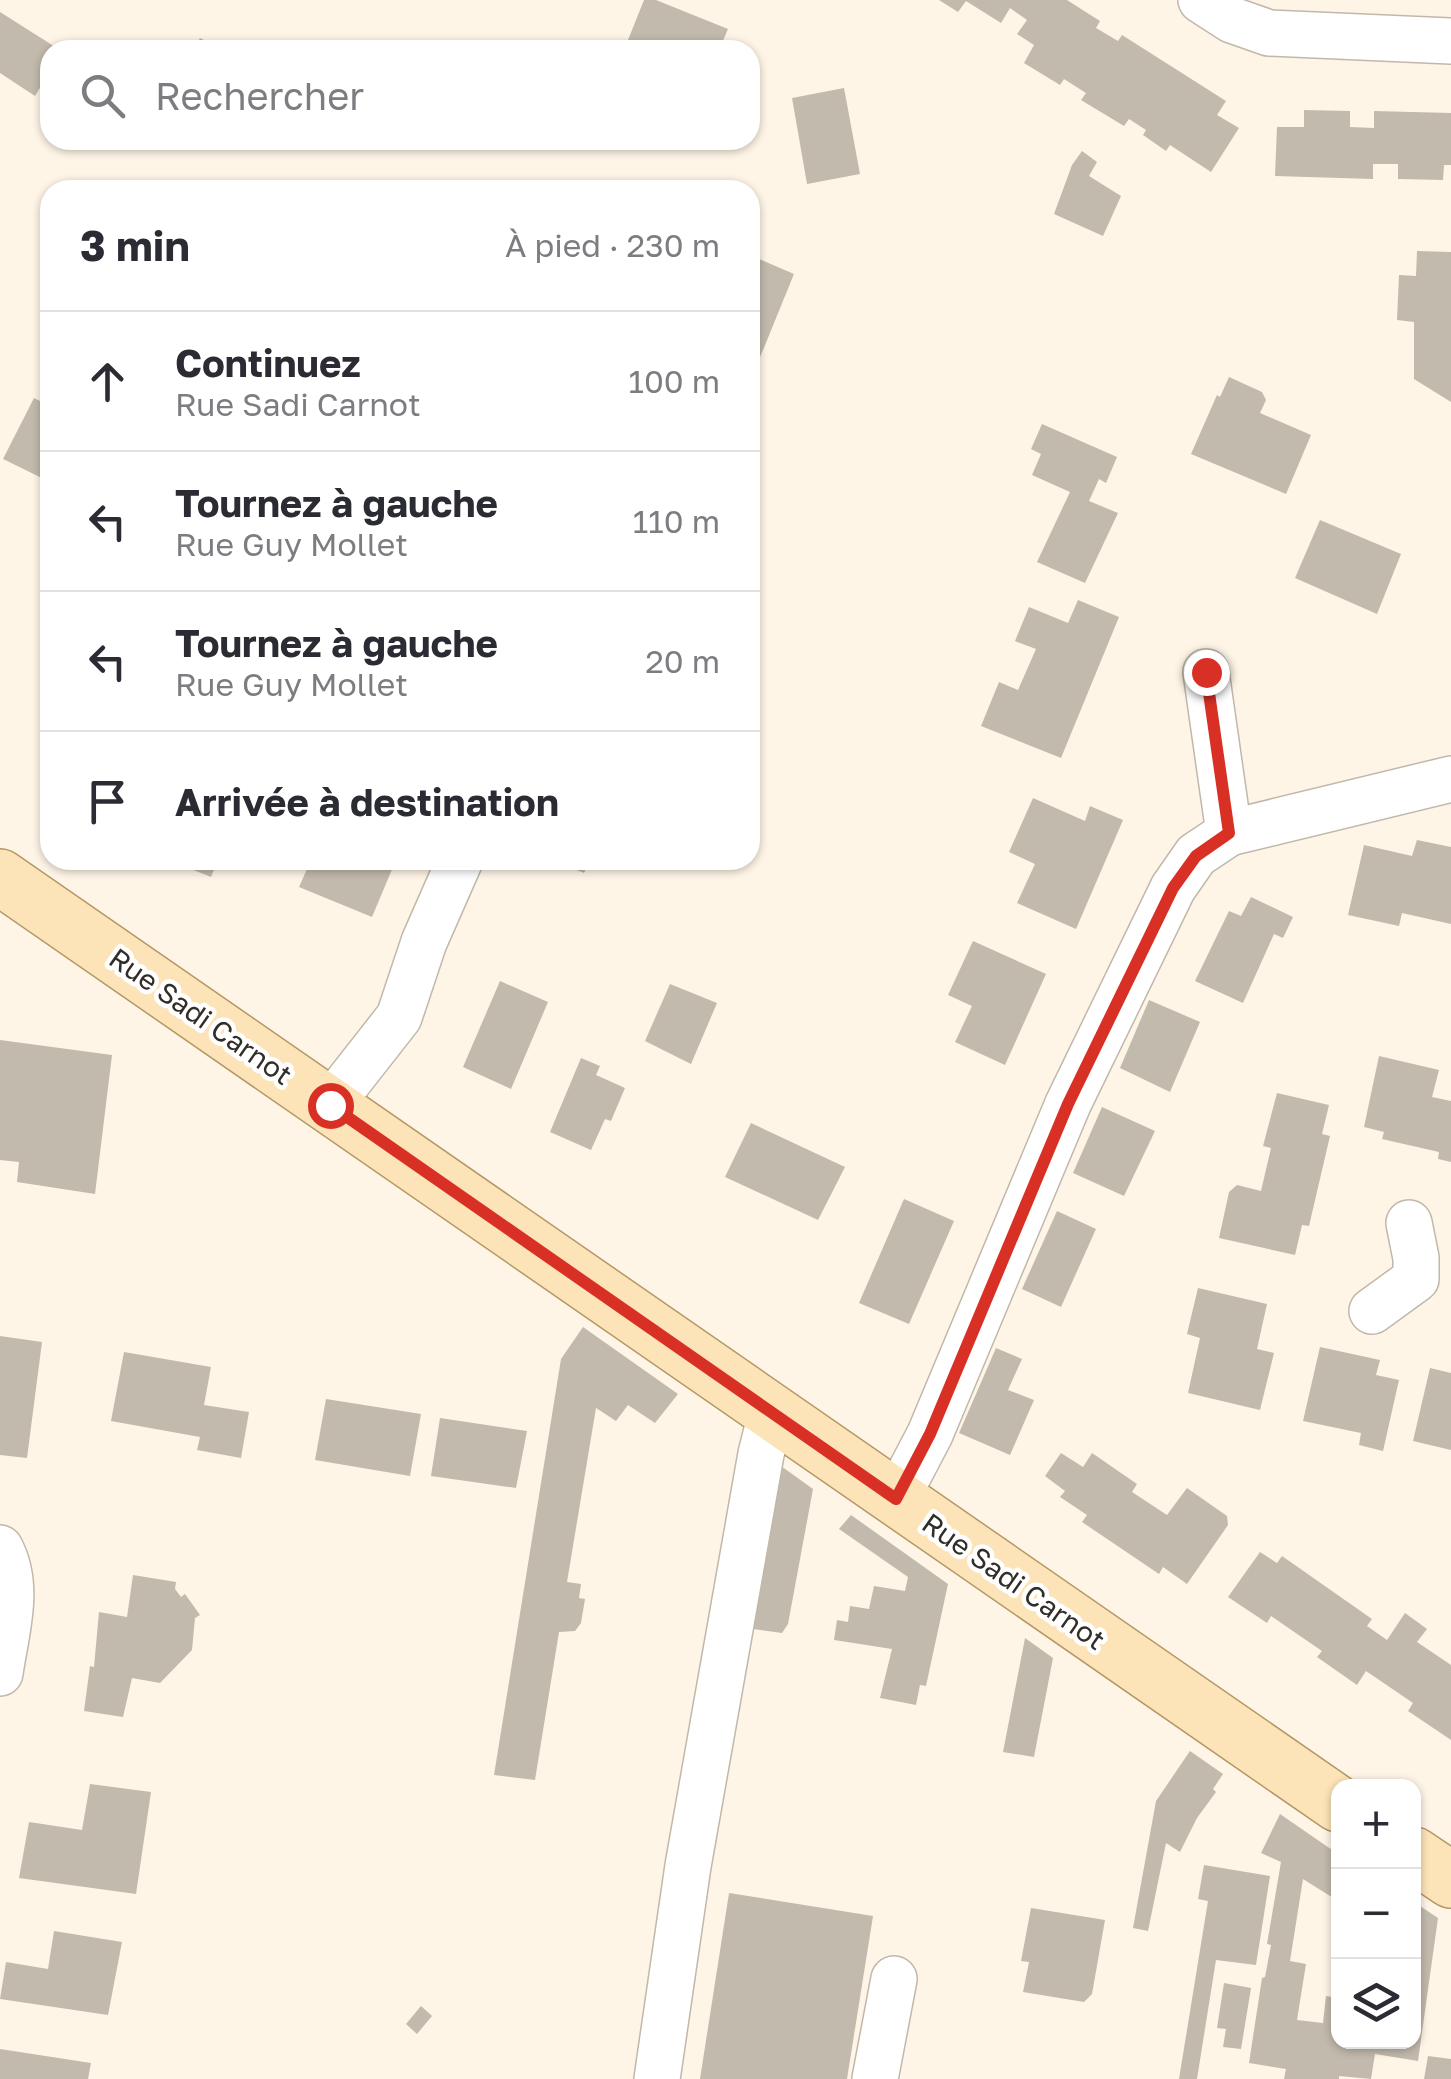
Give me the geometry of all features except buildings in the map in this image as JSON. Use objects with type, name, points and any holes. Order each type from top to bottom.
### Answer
[{"type":"main road","name":"Rue Sadi Carnot","points":[[0,878],[1331,1799]]},
{"type":"main road","points":[[1421,1860],[1451,1880]]},
{"type":"street","points":[[1201,0],[1232,20],[1269,32],[1451,40]]},
{"type":"street","points":[[1206,672],[1229,833]]},
{"type":"street","points":[[896,1499],[930,1434],[1068,1104],[1173,888],[1196,856],[1229,833],[1451,780]]},
{"type":"street","points":[[330,1105],[399,1017],[424,942],[456,870]]},
{"type":"street","points":[[1372,1311],[1434,1286],[1416,1258],[1409,1223]]},
{"type":"street","points":[[657,2079],[688,1866],[771,1414]]},
{"type":"street","points":[[0,1548],[6,1559],[12,1598],[0,1673]]},
{"type":"street","points":[[875,2079],[894,1980]]},
{"type":"route","points":[[330,1105],[896,1499],[930,1434],[1068,1104],[1173,888],[1196,856],[1229,833],[1206,672]]}]
